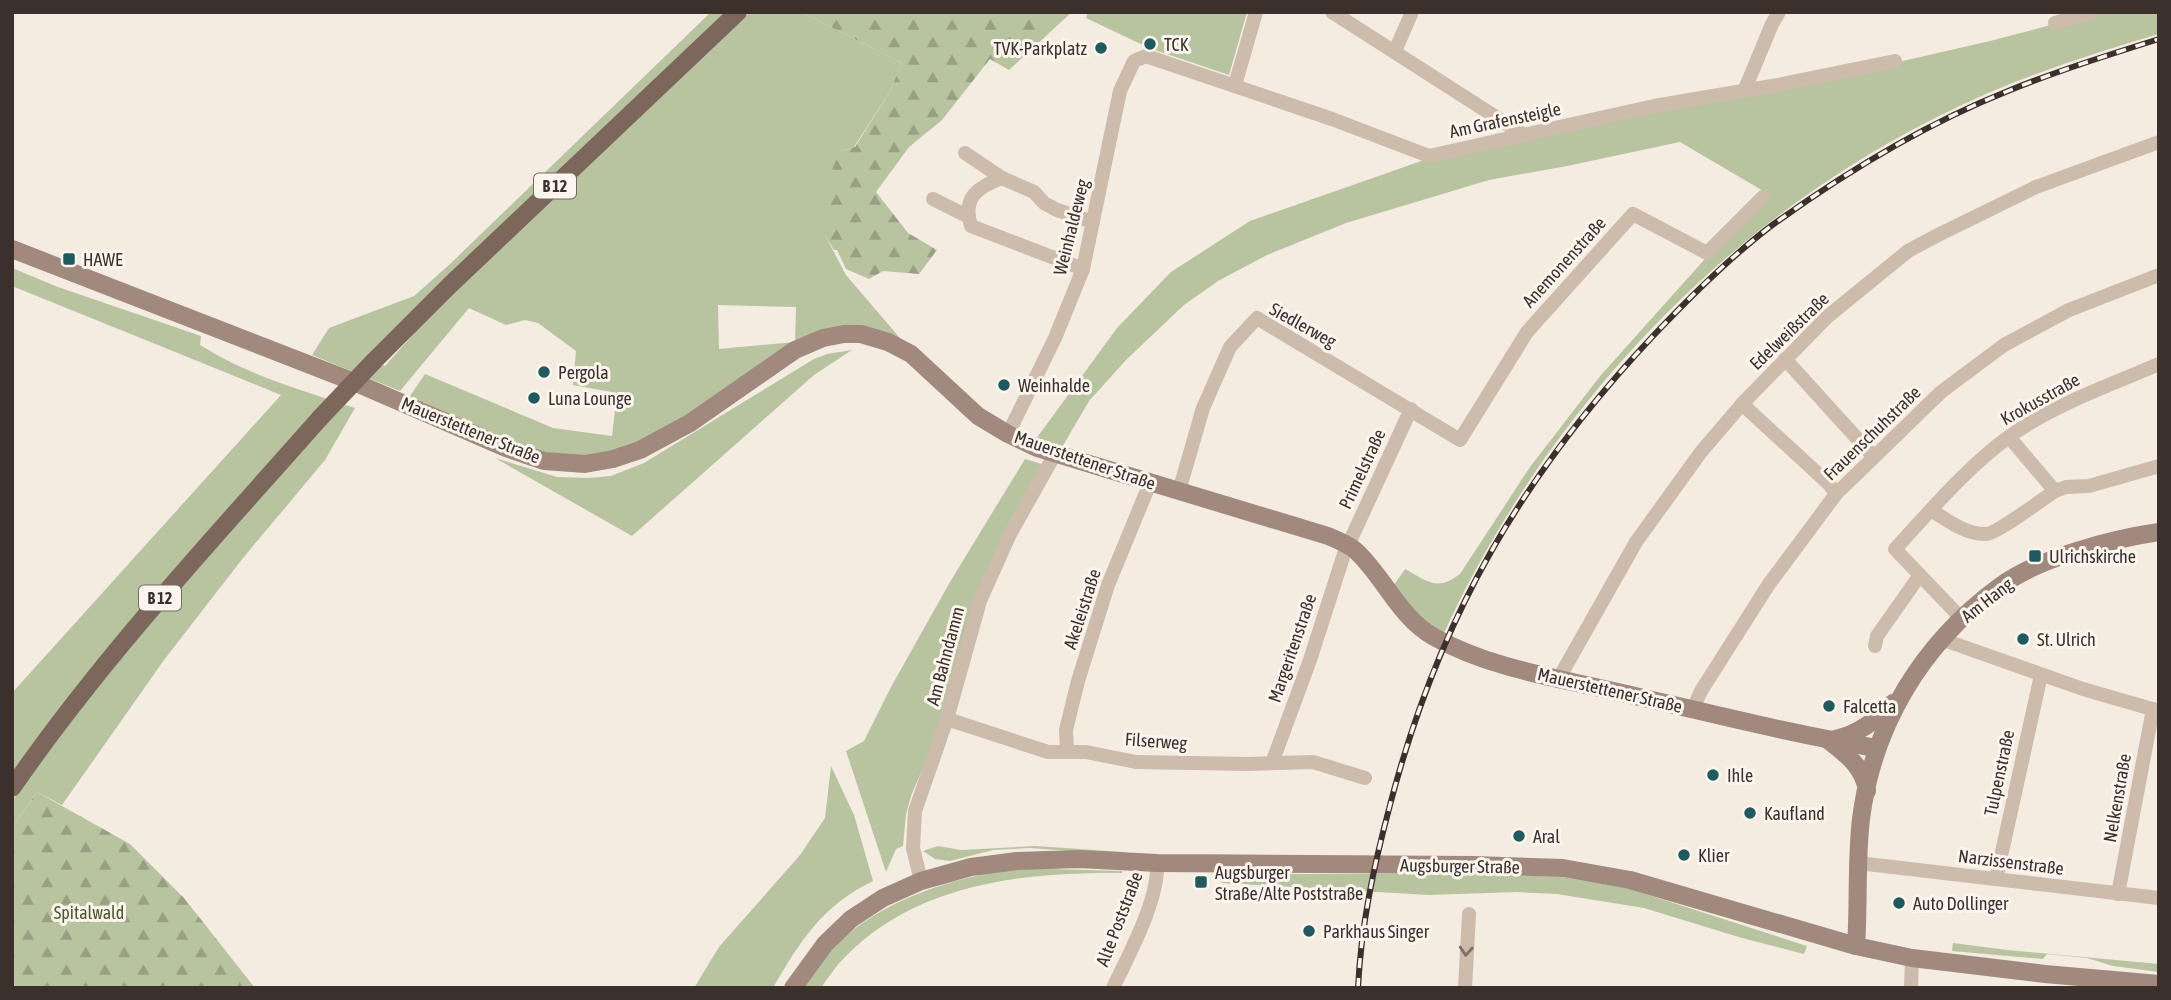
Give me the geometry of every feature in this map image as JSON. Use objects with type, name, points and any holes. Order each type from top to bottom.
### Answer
[{"type":"main road","name":"B 12","points":[[12,788],[135,627],[320,418],[459,276],[738,12]]},
{"type":"main road","name":"Mauerstettener Straße","points":[[12,249],[343,377],[506,448],[544,461],[584,464],[613,459],[640,450],[690,423],[794,350],[823,338],[861,334],[888,342],[911,354],[978,416],[1008,434],[1055,454],[1328,536],[1347,545],[1368,564],[1400,609],[1425,631],[1488,660],[1693,709],[1876,748]]},
{"type":"main road","name":"Am Hang","points":[[1876,748],[1901,696],[1925,657],[1962,619],[1999,587],[2024,573],[2081,551],[2129,537],[2159,532]]},
{"type":"main road","points":[[1830,738],[1852,736],[1901,696]]},
{"type":"main road","name":"Mauerstettener Straße","points":[[1830,738],[1860,768],[1867,790]]},
{"type":"main road","points":[[1856,946],[1861,818],[1876,748]]},
{"type":"main road","name":"Augsburger Straße","points":[[793,988],[825,944],[851,919],[883,898],[920,881],[971,867],[1017,860],[1079,859],[1157,863],[1473,864],[1563,868],[1630,880],[1856,946],[1912,958],[2105,983],[2159,984]]},
{"type":"street","points":[[1235,85],[1256,12]]},
{"type":"street","points":[[1332,12],[1524,135]]},
{"type":"street","points":[[1395,51],[1412,12]]},
{"type":"street","points":[[1745,89],[1779,12]]},
{"type":"street","points":[[2055,23],[2092,12]]},
{"type":"street","name":"Am Grafensteigle","points":[[1134,61],[1146,56],[1235,85],[1429,156],[1654,106],[1778,85],[1895,61]]},
{"type":"street","name":"Weinhaldeweg","points":[[1008,434],[1055,338],[1083,268],[1120,91],[1134,61]]},
{"type":"street","name":"Edelweißstraße","points":[[1559,678],[1636,542],[1701,452],[1742,404],[1827,317],[1908,251],[2036,187],[2159,142]]},
{"type":"street","points":[[965,153],[1002,178],[1034,192],[1044,203],[1093,222]]},
{"type":"street","points":[[1002,178],[981,186],[972,199],[967,216],[971,226],[1083,268]]},
{"type":"street","name":"Anemonenstraße","points":[[1460,440],[1528,331],[1633,214],[1707,253],[1763,197]]},
{"type":"street","points":[[933,199],[967,216]]},
{"type":"street","name":"Frauenschuhstraße","points":[[1693,709],[1701,691],[1769,584],[1836,494],[1941,392],[2004,345],[2069,310],[2159,275]]},
{"type":"street","name":"Siedlerweg","points":[[1179,491],[1203,408],[1224,359],[1230,347],[1256,318],[1460,440]]},
{"type":"street","points":[[1785,359],[1873,456]]},
{"type":"street","name":"Krokusstraße","points":[[1920,575],[1895,549],[1931,510],[2009,437],[2073,400],[2159,364]]},
{"type":"street","points":[[1742,404],[1829,484],[1836,494]]},
{"type":"street","name":"Primelstraße","points":[[1347,545],[1411,410]]},
{"type":"street","points":[[2009,437],[2055,491]]},
{"type":"street","name":"Am Bahndamm","points":[[920,881],[913,848],[915,811],[947,719],[980,601],[1010,534],[1055,454]]},
{"type":"street","points":[[1931,510],[1973,533],[1988,534],[2055,491],[2066,487],[2090,486],[2159,466]]},
{"type":"street","name":"Akeleistraße","points":[[1068,751],[1066,730],[1082,668],[1108,585],[1150,483]]},
{"type":"street","name":"Margeritenstraße","points":[[1272,763],[1310,660],[1347,545]]},
{"type":"street","points":[[1875,646],[1877,636],[1920,575],[1962,619]]},
{"type":"street","points":[[1941,639],[2040,675],[2156,710]]},
{"type":"street","name":"Tulpenstraße","points":[[1996,879],[2040,675]]},
{"type":"street","name":"Nelkenstraße","points":[[2118,894],[2156,710]]},
{"type":"street","name":"Filserweg","points":[[947,719],[1048,752],[1086,752],[1136,762],[1313,762],[1365,778]]},
{"type":"street","name":"Alte Poststraße","points":[[1113,988],[1156,884],[1157,863]]},
{"type":"street","name":"Narzissenstraße","points":[[1858,863],[2159,898]]},
{"type":"street","points":[[1465,988],[1469,914]]},
{"type":"street","points":[[1911,988],[1912,958]]},
{"type":"green space","points":[[711,12],[729,12],[367,357],[385,366],[433,312],[750,12],[801,12],[902,63],[889,93],[854,147],[840,151],[826,237],[846,275],[905,344],[844,329],[640,446],[565,460],[508,441],[410,396],[425,374],[553,428],[612,436],[617,393],[573,385],[576,351],[538,323],[525,320],[506,325],[469,308],[400,391],[312,355],[329,328],[414,296]],"holes":[[[718,305],[796,307],[795,342],[719,349]]]},
{"type":"green space","points":[[801,12],[1072,12],[1009,70],[990,59],[942,120],[909,147],[876,192],[908,233],[937,250],[919,274],[883,271],[869,279],[846,269],[837,250],[834,250],[826,237],[819,200],[840,151],[855,147],[889,93],[902,63]]},
{"type":"green space","points":[[1088,12],[1247,12],[1229,75],[1149,48],[1086,18]]},
{"type":"green space","points":[[2100,12],[2159,12],[2159,34],[2048,70],[1941,115],[1861,160],[1785,211],[1714,269],[1648,333],[1587,402],[1533,475],[1485,553],[1443,635],[1430,627],[1392,588],[1405,569],[1432,583],[1445,582],[1460,574],[1530,467],[1601,375],[1765,192],[1680,142],[1489,180],[1346,223],[1267,255],[1218,281],[1184,305],[1126,360],[1089,401],[1061,449],[1036,439],[1117,328],[1171,272],[1250,221],[1427,159],[1868,69]]},
{"type":"green space","points":[[12,268],[58,287],[201,336],[200,345],[237,365],[355,408],[325,460],[243,558],[164,660],[62,805],[37,792],[12,828],[12,801],[44,758],[12,778],[12,693],[281,395],[12,286]]},
{"type":"green space","points":[[852,350],[814,375],[632,536],[495,458],[557,477],[611,476],[644,463],[814,359]]},
{"type":"green space","points":[[1025,459],[1045,465],[1006,531],[944,718],[911,796],[903,846],[896,849],[886,872],[846,751],[864,741],[950,582]]},
{"type":"green space","points":[[831,766],[854,815],[873,881],[840,901],[814,926],[773,988],[694,988],[719,947],[800,855],[825,818]]},
{"type":"green space","name":"Spitalwald","points":[[37,792],[130,844],[184,898],[255,988],[12,988],[12,828]]},
{"type":"green space","points":[[938,846],[961,850],[1035,846],[1124,852],[1124,855],[1030,848],[993,850],[950,861],[935,859],[923,851]]},
{"type":"green space","points":[[1017,868],[1122,873],[1047,875],[1010,880],[973,887],[938,898],[904,913],[873,933],[841,961],[821,988],[802,988],[831,949],[872,917],[894,904],[942,885]]},
{"type":"green space","points":[[1244,874],[1489,874],[1562,877],[1627,888],[1807,946],[1804,954],[1644,908],[1557,894],[1516,892],[1429,895],[1222,883],[1219,880]]},
{"type":"green space","points":[[1953,943],[2159,964],[2159,972],[2113,966],[2087,958],[2047,954],[2043,959],[1952,951]]},
{"type":"railway","points":[[1358,988],[1365,918],[1379,850],[1410,737],[1433,672],[1460,611],[1525,496],[1564,441],[1607,388],[1682,306],[1740,251],[1771,226],[1856,169],[1977,104],[2045,77],[2159,39]]},
{"type":"place","name":"TCK","points":[[1150,44]]},
{"type":"place","name":"TVK-Parkplatz","points":[[1101,48]]},
{"type":"place","name":"HAWE","points":[[69,259]]},
{"type":"place","name":"Pergola","points":[[544,372]]},
{"type":"place","name":"Weinhalde","points":[[1004,385]]},
{"type":"place","name":"Luna Lounge","points":[[534,398]]},
{"type":"place","name":"Ulrichskirche","points":[[2035,556]]},
{"type":"place","name":"St. Ulrich","points":[[2023,639]]},
{"type":"place","name":"Falcetta","points":[[1829,706]]},
{"type":"place","name":"Ihle","points":[[1713,775]]},
{"type":"place","name":"Kaufland","points":[[1750,813]]},
{"type":"place","name":"Aral","points":[[1519,836]]},
{"type":"place","name":"Klier","points":[[1684,855]]},
{"type":"place","name":"Augsburger Straße/Alte Poststraße","points":[[1201,882]]},
{"type":"place","name":"Auto Dollinger","points":[[1899,903]]},
{"type":"place","name":"Parkhaus Singer","points":[[1309,931]]}]
